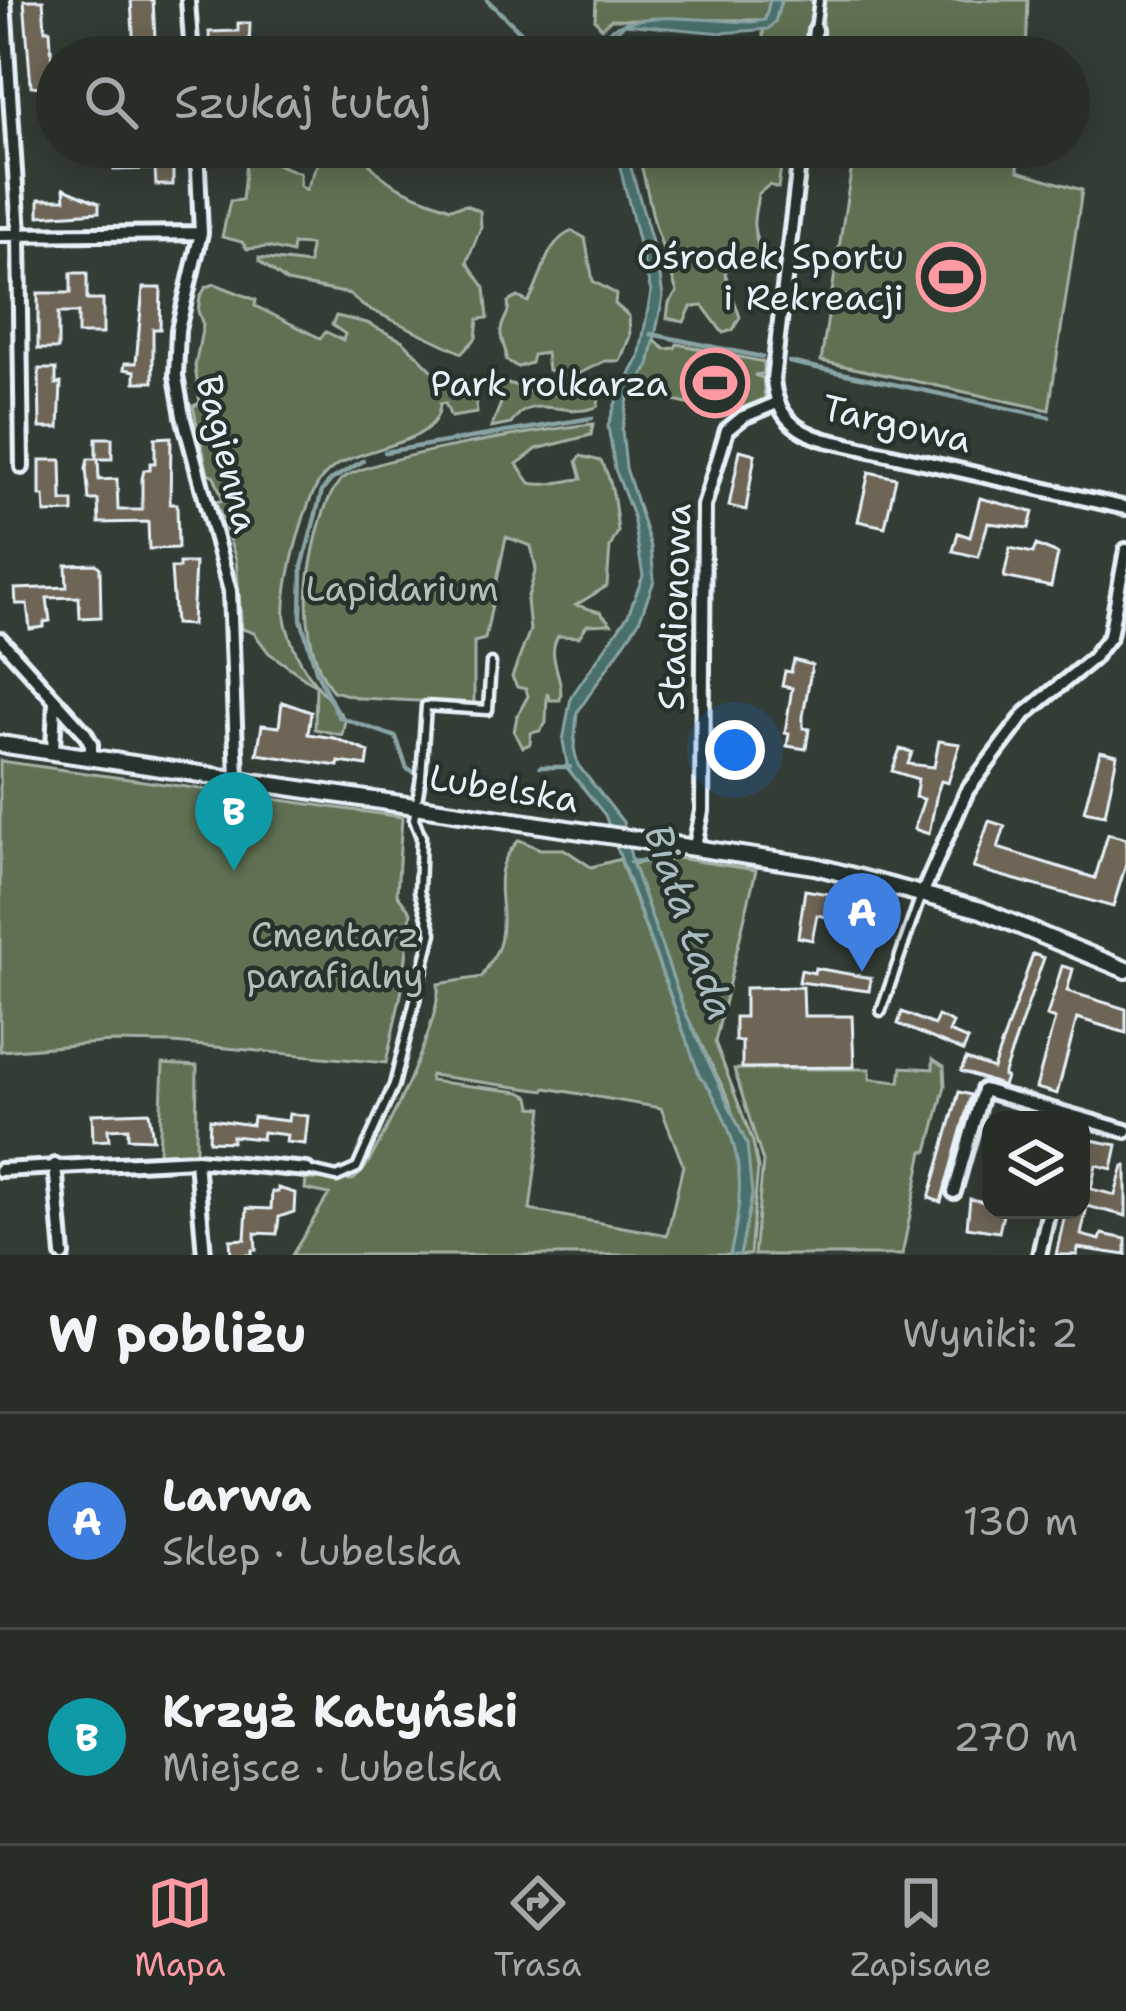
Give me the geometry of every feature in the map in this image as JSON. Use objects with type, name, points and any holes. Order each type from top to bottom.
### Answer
[{"type":"street","points":[[4,0],[19,234],[22,467]]},
{"type":"street","points":[[188,0],[191,36]]},
{"type":"street","points":[[814,36],[815,31]]},
{"type":"street","name":"Bagienna","points":[[198,168],[201,233],[178,330],[176,376],[230,591],[237,778]]},
{"type":"street","name":"Targowa","points":[[798,168],[773,373],[777,404],[790,423],[812,436],[1126,508]]},
{"type":"street","points":[[0,235],[201,233]]},
{"type":"street","name":"Stadionowa","points":[[695,846],[702,811],[704,506],[727,430],[743,417],[777,404]]},
{"type":"street","points":[[922,892],[967,791],[1024,714],[1092,658],[1110,636],[1126,550]]},
{"type":"street","points":[[0,639],[88,738],[91,756]]},
{"type":"street","points":[[52,751],[56,701]]},
{"type":"street","name":"Lubelska","points":[[0,744],[815,866],[922,892],[1044,934],[1126,970]]},
{"type":"street","points":[[954,1192],[982,1090],[1049,1111]]},
{"type":"street","points":[[1090,1122],[1126,1131]]},
{"type":"street","points":[[196,1160],[204,1255]]},
{"type":"street","points":[[0,1170],[196,1160],[307,1170]]},
{"type":"street","points":[[55,1165],[63,1255]]},
{"type":"street","points":[[1040,1255],[1047,1219]]},
{"type":"lane","points":[[815,31],[819,0]]},
{"type":"lane","points":[[307,1170],[337,1177],[357,1168],[394,1084],[433,933],[418,891],[421,837],[414,819],[426,706],[488,710],[491,663]]},
{"type":"lane","points":[[881,1011],[922,892]]},
{"type":"green space","points":[[596,0],[770,0],[765,20],[611,19],[602,28],[595,20]]},
{"type":"green space","points":[[781,0],[1028,0],[1027,36],[824,36],[824,32],[810,30],[809,36],[763,36],[775,22]]},
{"type":"green space","points":[[245,168],[287,168],[300,173],[300,186],[306,190],[316,168],[373,168],[398,187],[450,208],[466,205],[480,211],[481,227],[467,262],[485,288],[488,318],[478,319],[476,338],[462,353],[363,306],[350,294],[287,282],[259,261],[309,264],[310,245],[293,244],[292,253],[268,247],[247,249],[242,242],[222,237],[230,201],[242,200]]},
{"type":"green space","points":[[642,168],[781,168],[778,188],[769,185],[758,194],[757,255],[750,265],[730,265],[725,273],[740,317],[733,330],[723,333],[703,306],[691,307],[684,322],[667,318],[677,292]]},
{"type":"green space","name":"Ośrodek Sportu i Rekreacji","points":[[852,168],[1018,168],[1082,190],[1049,410],[821,361]]},
{"type":"green space","points":[[572,231],[585,238],[593,281],[616,294],[615,304],[629,316],[630,336],[620,361],[605,361],[572,377],[548,370],[546,353],[533,355],[531,363],[518,367],[506,360],[501,335],[508,302],[518,297],[528,302],[549,253]]},
{"type":"green space","points":[[215,284],[256,300],[255,306],[320,338],[326,332],[343,340],[345,334],[332,325],[336,316],[367,323],[403,341],[438,376],[475,395],[477,413],[451,417],[445,403],[440,404],[436,419],[425,430],[336,466],[323,477],[309,504],[291,566],[285,618],[302,664],[345,720],[342,735],[315,729],[316,686],[269,653],[254,633],[242,629],[236,559],[216,502],[223,500],[214,476],[208,473],[193,406],[200,403],[195,366],[203,325],[200,297],[206,287]]},
{"type":"green space","points":[[654,340],[665,349],[677,344],[764,362],[764,374],[754,375],[763,378],[765,399],[738,415],[636,388],[649,365]]},
{"type":"green space","points":[[488,381],[558,395],[589,391],[599,395],[598,406],[529,409],[511,424],[491,428],[501,403],[496,390],[485,386]]},
{"type":"green space","name":"Lapidarium","points":[[593,424],[591,435],[537,449],[517,464],[530,483],[543,484],[582,479],[577,461],[581,456],[601,461],[611,486],[618,532],[610,547],[607,586],[576,605],[600,612],[611,624],[587,625],[579,637],[558,636],[554,652],[560,700],[550,700],[547,693],[546,723],[531,733],[530,744],[523,747],[514,732],[528,696],[512,677],[530,630],[527,600],[536,569],[531,546],[506,537],[485,639],[474,642],[474,704],[360,698],[333,691],[314,651],[308,590],[320,525],[341,480],[421,453]]},
{"type":"green space","name":"Cmentarz parafialny","points":[[0,761],[402,817],[397,894],[411,912],[403,985],[386,1063],[173,1043],[112,1042],[0,1051]]},
{"type":"green space","points":[[519,840],[540,849],[564,849],[591,867],[620,859],[685,1036],[734,1136],[741,1209],[730,1255],[292,1255],[329,1194],[305,1189],[306,1179],[353,1180],[363,1171],[422,1050],[438,984],[482,977],[495,955],[502,927],[500,877]],"holes":[[[431,1075],[661,1108],[683,1165],[667,1235],[530,1210],[543,1108],[532,1107],[530,1097],[520,1092],[430,1081]]]},
{"type":"green space","points":[[670,857],[756,870],[715,1042],[753,1142],[758,1168],[750,1255],[740,1255],[752,1195],[729,1100],[684,1010],[633,864],[668,864]]},
{"type":"green space","points":[[933,1059],[944,1066],[945,1086],[928,1151],[923,1151],[902,1255],[754,1255],[763,1162],[734,1069],[870,1069],[870,1079],[900,1082],[902,1067],[933,1069]]},
{"type":"green space","points":[[163,1064],[197,1066],[196,1154],[159,1153]]},
{"type":"water","points":[[770,0],[781,0],[768,29],[722,33],[625,24],[604,36],[614,27],[633,21],[656,18],[765,20]]},
{"type":"water","points":[[620,168],[631,168],[663,297],[649,365],[628,399],[622,430],[626,468],[651,547],[654,581],[639,621],[577,713],[574,748],[578,765],[623,822],[633,865],[684,1010],[747,1144],[752,1195],[740,1255],[730,1255],[739,1181],[728,1128],[700,1077],[605,815],[568,769],[563,741],[571,697],[628,615],[643,576],[633,516],[615,469],[608,426],[639,358],[651,292]]},
{"type":"building","points":[[24,0],[43,0],[45,30],[50,30],[50,36],[36,36],[36,87],[31,86]]},
{"type":"building","points":[[131,0],[153,0],[155,36],[133,36]]},
{"type":"building","points":[[238,23],[250,23],[250,36],[209,36],[209,32],[238,31]]},
{"type":"building","points":[[173,168],[173,185],[156,185],[155,169],[114,170]]},
{"type":"building","points":[[64,188],[99,203],[99,212],[39,216],[39,199],[65,199]]},
{"type":"building","points":[[71,273],[87,273],[87,300],[103,300],[103,334],[78,334],[78,313],[58,313],[58,349],[38,349],[38,293],[71,293]]},
{"type":"building","points":[[143,288],[161,288],[160,329],[153,329],[153,382],[135,382],[135,371],[124,369],[125,363],[136,363]]},
{"type":"building","points":[[39,369],[56,369],[56,384],[61,383],[59,428],[40,428]]},
{"type":"building","points":[[171,437],[170,504],[177,504],[178,548],[149,549],[148,522],[99,523],[98,500],[89,500],[86,468],[88,459],[96,459],[96,438],[112,438],[112,459],[98,459],[99,480],[117,479],[118,510],[142,510],[142,479],[144,470],[155,463],[155,438]]},
{"type":"building","points":[[740,450],[755,454],[746,510],[729,506]]},
{"type":"building","points":[[40,460],[61,460],[62,501],[73,501],[73,512],[45,513]]},
{"type":"building","points":[[869,472],[896,478],[885,527],[858,521]]},
{"type":"building","points":[[980,498],[1033,512],[1029,528],[988,523],[978,557],[953,551],[958,533],[970,537]]},
{"type":"building","points":[[1036,545],[1058,554],[1051,587],[1004,577],[1010,548],[1033,553]]},
{"type":"building","points":[[179,563],[195,563],[192,625],[175,624],[171,568],[179,568]]},
{"type":"building","points":[[96,564],[100,568],[101,617],[80,618],[79,597],[47,598],[50,621],[30,629],[27,604],[16,604],[15,589],[67,587],[66,565]]},
{"type":"building","points":[[794,660],[812,665],[803,716],[803,728],[809,729],[806,749],[787,746],[789,734],[785,733],[792,688],[782,686]]},
{"type":"building","points":[[282,702],[311,712],[308,734],[369,752],[367,766],[257,754],[262,725],[279,727]]},
{"type":"building","points":[[939,741],[960,744],[948,783],[941,781],[929,834],[914,829],[924,799],[915,797],[918,779],[892,771],[900,749],[912,752],[908,764],[934,767]]},
{"type":"building","points":[[1100,751],[1117,755],[1105,815],[1084,811]]},
{"type":"building","points":[[989,821],[1005,826],[998,848],[1095,878],[1108,834],[1126,839],[1126,864],[1113,907],[973,868]]},
{"type":"building","points":[[805,890],[882,903],[883,917],[864,914],[862,931],[846,928],[847,921],[817,915],[812,940],[798,937]]},
{"type":"building","points":[[1033,954],[1044,958],[1003,1086],[961,1071],[966,1059],[993,1069]]},
{"type":"building","points":[[1062,966],[1073,969],[1067,991],[1126,1009],[1126,1033],[1077,1018],[1057,1094],[1036,1088],[1055,1019],[1047,1016]]},
{"type":"building","points":[[815,968],[871,978],[869,991],[799,982],[801,970],[814,973]]},
{"type":"building","points":[[803,987],[804,1016],[852,1016],[854,1067],[742,1068],[742,1041],[735,1041],[735,1017],[745,1017],[745,988]]},
{"type":"building","points":[[902,1012],[934,1025],[938,1016],[953,1023],[949,1032],[968,1040],[963,1051],[898,1024]]},
{"type":"building","points":[[959,1092],[971,1095],[941,1202],[929,1198]]},
{"type":"building","points":[[149,1112],[153,1139],[128,1138],[128,1128],[108,1129],[109,1140],[93,1141],[92,1114]]},
{"type":"building","points":[[289,1114],[308,1116],[305,1144],[286,1142],[287,1135],[263,1132],[262,1139],[232,1136],[232,1142],[209,1141],[210,1119],[252,1125],[253,1117],[288,1121]]},
{"type":"building","points":[[1090,1140],[1117,1145],[1112,1169],[1096,1165],[1091,1189],[1115,1195],[1126,1166],[1126,1216],[1090,1207]]},
{"type":"building","points":[[278,1188],[295,1193],[294,1212],[279,1217],[277,1234],[255,1233],[252,1255],[231,1255],[230,1240],[245,1239],[247,1208],[271,1209],[272,1192]]},
{"type":"building","points":[[970,1199],[982,1201],[982,1219],[1002,1219],[999,1232],[967,1227]]},
{"type":"building","points":[[1064,1219],[1084,1219],[1081,1235],[1126,1239],[1126,1255],[1078,1248],[1077,1255],[1056,1255]]},
{"type":"waterway","points":[[487,0],[525,36]]},
{"type":"waterway","points":[[651,334],[762,357]]},
{"type":"waterway","points":[[789,362],[1049,417]]},
{"type":"waterway","points":[[385,452],[592,418]]},
{"type":"waterway","points":[[363,461],[322,491],[302,567],[301,619],[317,673],[339,717],[396,737],[407,769],[413,772]]},
{"type":"waterway","points":[[540,767],[570,767]]},
{"type":"waterway","name":"Biała Łada","points":[[630,862],[654,860]]},
{"type":"place","name":"Ośrodek Sportu i Rekreacji","points":[[951,277]]},
{"type":"place","name":"Park rolkarza","points":[[715,383]]},
{"type":"place","name":"Krzyż Katyński","points":[[234,871]]},
{"type":"place","name":"Larwa","points":[[862,972]]}]
